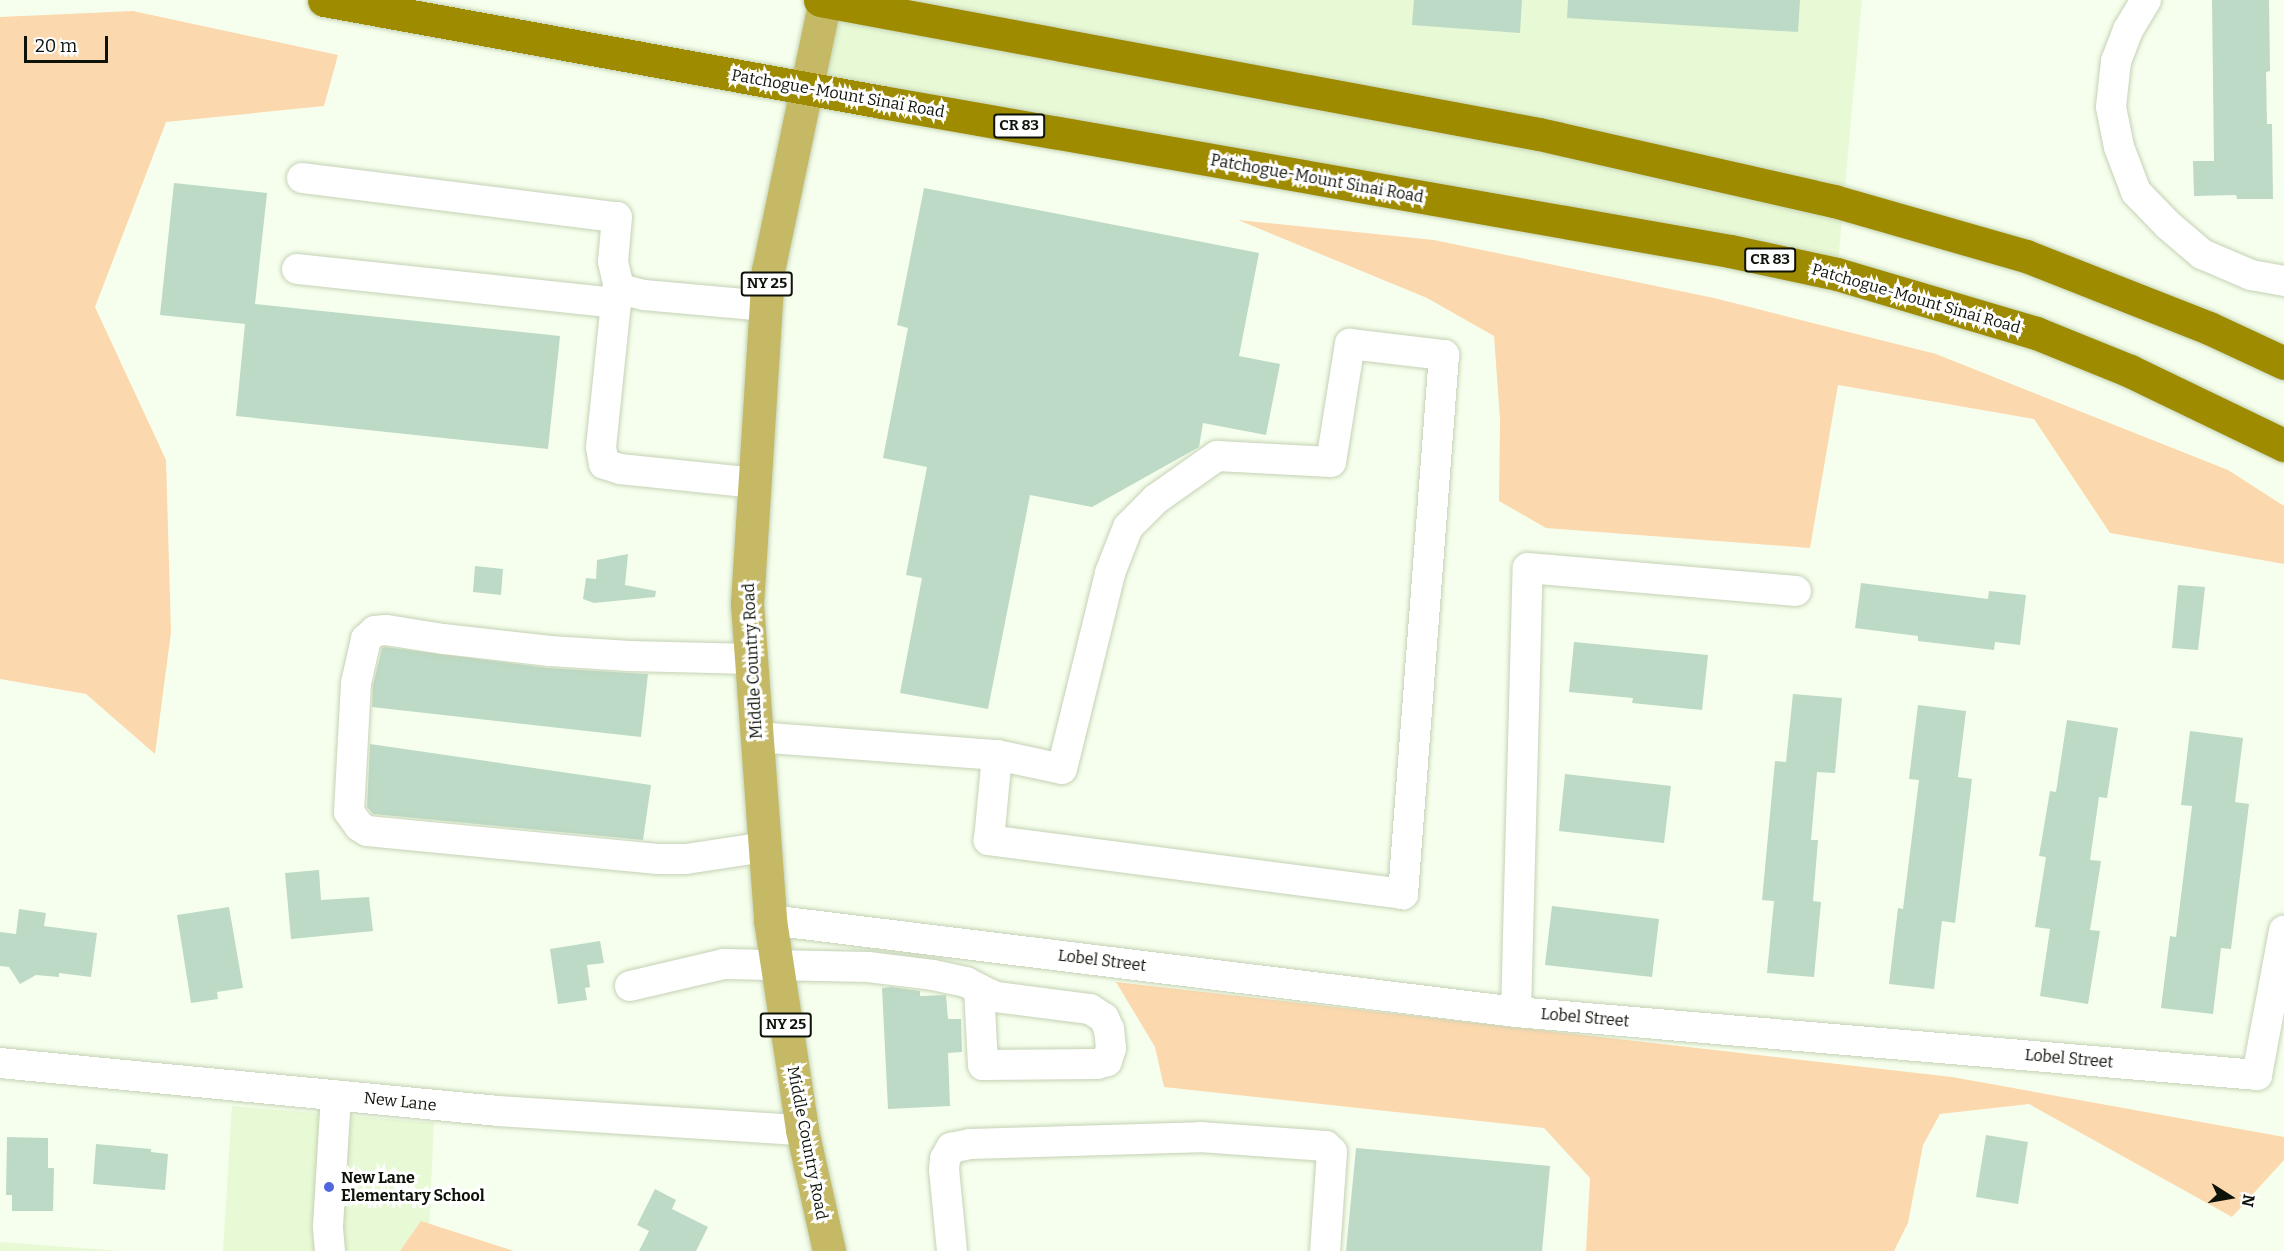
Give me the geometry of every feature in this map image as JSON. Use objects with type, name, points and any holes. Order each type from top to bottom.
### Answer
[{"type":"highway","name":"Patchogue-Mount Sinai Road","points":[[324,0],[1730,251],[1837,274],[2036,333],[2130,371],[2284,445]]},
{"type":"highway","points":[[823,0],[1539,134],[1834,201],[2026,256],[2179,315],[2284,363]]},
{"type":"main road","name":"Middle Country Road","points":[[823,0],[807,88],[768,270],[747,604],[770,920],[802,1130],[829,1251]]},
{"type":"street","points":[[2146,0],[2128,30],[2116,61],[2111,107],[2119,147],[2136,192],[2168,225],[2202,254],[2251,275],[2284,281]]},
{"type":"street","points":[[302,178],[617,217],[613,262],[617,293],[601,447],[604,464],[620,469],[754,483]]},
{"type":"street","points":[[297,269],[617,293],[624,290],[644,295],[766,306]]},
{"type":"street","points":[[756,737],[998,755],[1062,769],[1110,573],[1128,527],[1156,499],[1217,456],[1331,462],[1350,344],[1444,355],[1403,894],[989,840],[998,755]]},
{"type":"street","points":[[1516,1012],[1528,568],[1796,591]]},
{"type":"street","points":[[751,659],[550,651],[386,630],[375,631],[366,639],[356,683],[348,812],[358,826],[367,831],[658,859],[686,859],[765,847]]},
{"type":"street","name":"Lobel Street","points":[[770,920],[1516,1012],[2257,1075],[2284,931]]},
{"type":"street","points":[[630,986],[724,964],[777,963],[867,967],[933,975],[966,982],[979,989]]},
{"type":"street","name":"New Lane","points":[[0,1064],[497,1111],[802,1130]]},
{"type":"street","points":[[330,1251],[328,1226],[336,1095]]},
{"type":"street","points":[[952,1251],[944,1170],[945,1159],[951,1148],[970,1144],[1200,1137],[1326,1146],[1332,1152],[1325,1251]]},
{"type":"shaded area","points":[[818,0],[1862,0],[1837,274],[807,88]]},
{"type":"shaded area","points":[[133,11],[338,55],[324,106],[166,122],[95,307],[166,460],[171,632],[155,754],[86,694],[0,679],[0,17]]},
{"type":"shaded area","points":[[1238,220],[1434,240],[1714,298],[1936,354],[2228,470],[2284,506],[2284,564],[2110,533],[2034,419],[1838,385],[1810,548],[1546,528],[1499,501],[1500,419],[1494,336],[1427,298]]},
{"type":"shaded area","points":[[1116,982],[1952,1077],[2284,1137],[2284,1160],[2232,1217],[2029,1104],[1940,1114],[1923,1145],[1908,1223],[1894,1251],[1586,1251],[1590,1178],[1544,1128],[1164,1087],[1155,1047]]},
{"type":"shaded area","name":"New Lane Elementary School","points":[[232,1106],[434,1123],[428,1251],[223,1251]]},
{"type":"shaded area","points":[[421,1221],[514,1251],[400,1251]]},
{"type":"shaded area","points":[[0,1242],[121,1251],[0,1251]]},
{"type":"building","points":[[1414,0],[1522,0],[1520,33],[1412,25]]},
{"type":"building","points":[[1568,0],[1800,0],[1798,32],[1567,18]]},
{"type":"building","points":[[2212,0],[2269,0],[2270,71],[2266,72],[2267,124],[2272,124],[2273,199],[2237,199],[2236,195],[2194,196],[2193,161],[2214,161]]},
{"type":"building","points":[[174,183],[267,193],[255,304],[560,336],[548,449],[236,416],[245,324],[160,315]]},
{"type":"building","points":[[924,188],[1259,253],[1239,356],[1280,364],[1266,435],[1203,423],[1199,447],[1092,507],[1030,495],[988,709],[900,693],[922,578],[906,575],[927,467],[883,458],[908,328],[897,325]]},
{"type":"building","points":[[628,554],[625,585],[656,591],[655,597],[594,603],[583,599],[586,578],[596,579],[597,560]]},
{"type":"building","points":[[475,566],[503,569],[501,595],[473,592]]},
{"type":"building","points":[[1861,583],[1988,599],[1989,591],[2026,595],[2020,645],[1995,642],[1994,650],[1918,641],[1918,636],[1855,628]]},
{"type":"building","points":[[2178,585],[2205,587],[2198,650],[2172,648]]},
{"type":"building","points":[[1574,642],[1708,655],[1702,710],[1632,703],[1633,698],[1569,692]]},
{"type":"building","points":[[382,648],[548,668],[648,674],[641,737],[372,707],[373,685]]},
{"type":"building","points":[[1793,694],[1842,698],[1835,773],[1817,772],[1811,840],[1818,840],[1813,901],[1821,902],[1814,977],[1767,973],[1774,901],[1762,900],[1775,761],[1786,762]]},
{"type":"building","points":[[1918,705],[1966,711],[1958,777],[1972,779],[1955,923],[1942,921],[1934,989],[1889,984],[1898,908],[1903,909],[1919,780],[1909,779]]},
{"type":"building","points":[[2067,720],[2118,728],[2107,798],[2099,797],[2090,860],[2101,861],[2090,930],[2100,931],[2088,1004],[2040,996],[2050,929],[2035,927],[2046,857],[2039,856],[2050,791],[2056,792]]},
{"type":"building","points":[[2190,731],[2243,738],[2235,802],[2249,804],[2231,949],[2221,948],[2213,1014],[2161,1008],[2170,936],[2176,937],[2192,806],[2181,805]]},
{"type":"building","points":[[370,744],[651,785],[643,840],[373,814],[367,807]]},
{"type":"building","points":[[1565,774],[1671,786],[1664,843],[1559,831]]},
{"type":"building","points":[[319,870],[321,900],[369,897],[373,931],[291,939],[285,873]]},
{"type":"building","points":[[1552,906],[1659,919],[1652,977],[1545,965]]},
{"type":"building","points":[[229,907],[243,988],[217,992],[218,999],[191,1003],[177,915]]},
{"type":"building","points":[[19,909],[46,913],[44,926],[97,933],[91,977],[59,973],[59,977],[36,975],[20,984],[9,967],[0,966],[0,932],[16,934]]},
{"type":"building","points":[[600,941],[604,963],[587,965],[590,987],[585,988],[587,1000],[558,1004],[550,949]]},
{"type":"building","points":[[882,988],[920,991],[920,996],[946,995],[948,1019],[961,1019],[962,1052],[948,1053],[950,1106],[888,1109]]},
{"type":"building","points":[[1986,1135],[2028,1142],[2018,1204],[1976,1197]]},
{"type":"building","points":[[7,1137],[48,1138],[48,1168],[54,1168],[53,1211],[12,1211],[12,1195],[6,1195]]},
{"type":"building","points":[[96,1144],[151,1149],[151,1152],[168,1154],[165,1190],[93,1184]]},
{"type":"building","points":[[1356,1148],[1550,1166],[1542,1251],[1346,1251]]},
{"type":"building","points":[[655,1189],[676,1200],[672,1209],[708,1227],[696,1251],[639,1251],[649,1231],[637,1225]]},
{"type":"place","name":"New Lane Elementary School","points":[[329,1187]]}]
